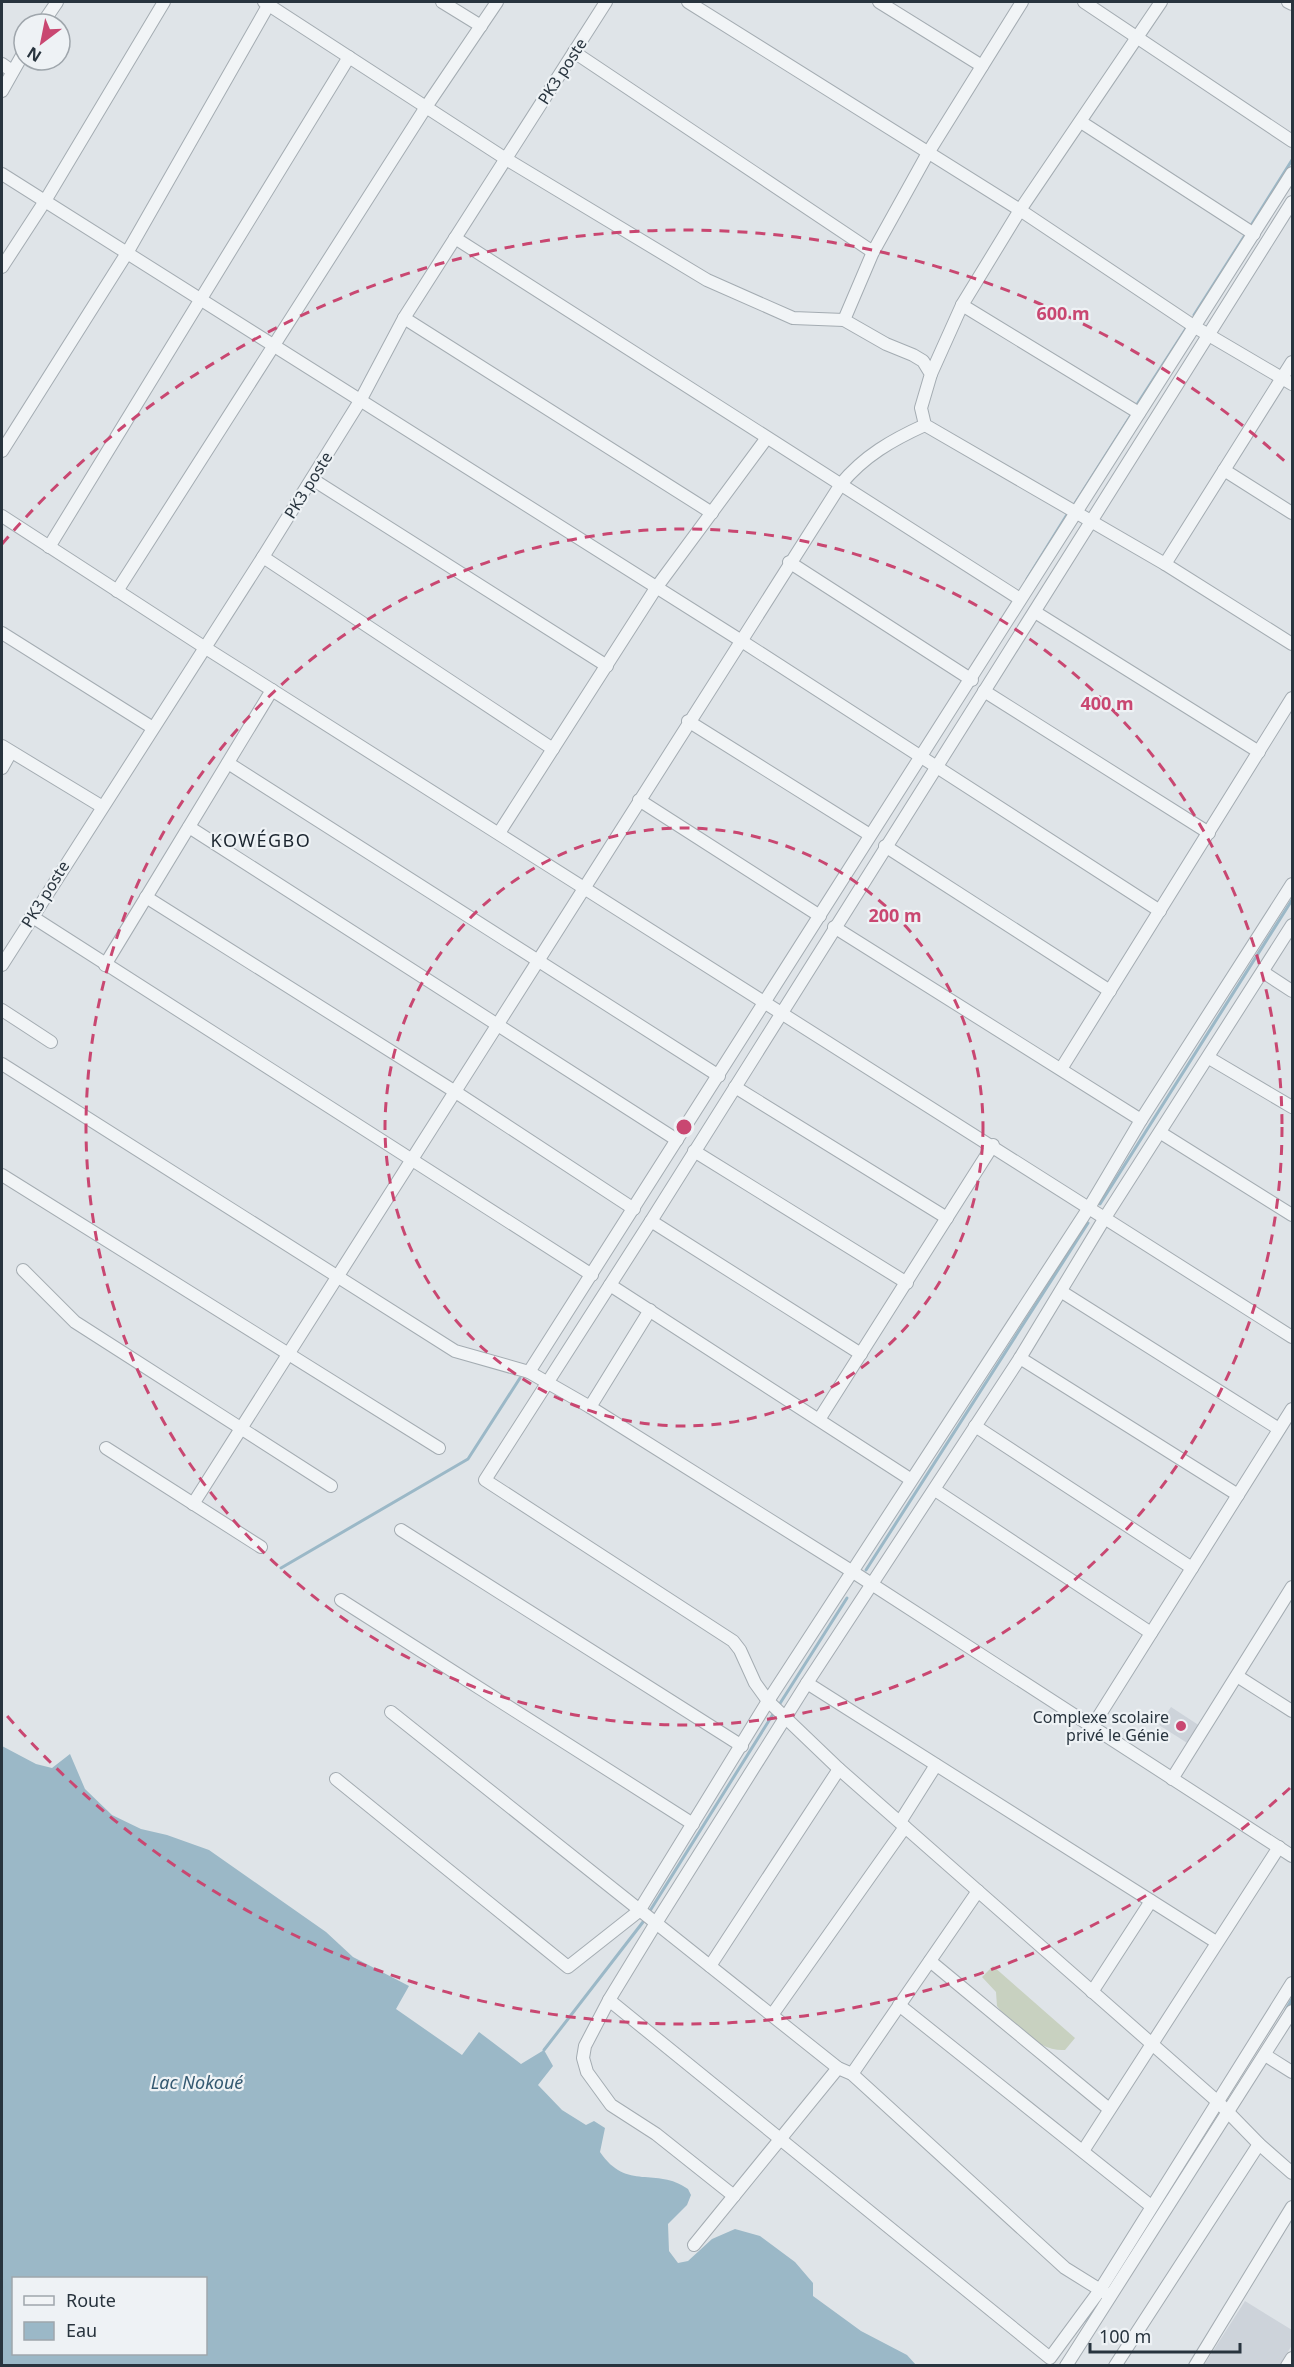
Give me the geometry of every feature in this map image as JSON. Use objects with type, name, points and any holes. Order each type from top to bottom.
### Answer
[{"type":"street","points":[[2,267],[45,201],[164,2]]},
{"type":"street","points":[[442,2],[481,26]]},
{"type":"street","points":[[117,591],[426,107],[497,2]]},
{"type":"street","name":"PK3 poste","points":[[2,965],[101,806],[312,479],[360,401],[405,318],[606,2]]},
{"type":"street","points":[[688,2],[1020,210],[1195,327],[1287,381]]},
{"type":"street","points":[[879,2],[982,66]]},
{"type":"street","points":[[844,320],[873,252],[928,153],[1022,2]]},
{"type":"street","points":[[1084,2],[1293,141]]},
{"type":"street","points":[[1161,2],[1020,210],[962,305],[932,374],[921,408],[925,425],[1165,564],[1293,644]]},
{"type":"street","points":[[1288,2],[1293,4]]},
{"type":"street","points":[[2,451],[127,254],[267,3],[506,159],[707,280],[793,318],[844,320],[886,344],[913,354],[932,374]]},
{"type":"street","points":[[574,52],[873,252]]},
{"type":"street","points":[[49,547],[202,301],[348,57]]},
{"type":"street","points":[[2,91],[7,68]]},
{"type":"street","points":[[1081,122],[1254,234]]},
{"type":"street","points":[[529,1372],[719,1076],[861,847],[972,680],[1020,599],[1293,173]]},
{"type":"street","points":[[2,174],[740,640],[1160,911]]},
{"type":"street","points":[[1293,202],[885,846],[651,1221],[485,1480],[722,1633],[740,1650],[755,1683],[768,1701],[839,1769],[1218,2102],[1258,2144],[1293,2173]]},
{"type":"street","points":[[455,238],[766,439],[841,484],[1020,599]]},
{"type":"street","points":[[962,305],[1139,413]]},
{"type":"street","points":[[405,318],[712,513]]},
{"type":"street","points":[[1165,564],[1224,470],[1287,381],[1293,362]]},
{"type":"street","points":[[194,1504],[688,721],[841,484],[856,466],[876,451],[925,425]]},
{"type":"street","points":[[499,833],[657,588],[766,439]]},
{"type":"street","points":[[1224,470],[1293,513]]},
{"type":"street","points":[[312,479],[606,666]]},
{"type":"street","points":[[2,516],[780,1013],[1106,1216],[1293,1336]]},
{"type":"street","points":[[263,557],[553,749]]},
{"type":"street","points":[[789,562],[972,680]]},
{"type":"street","points":[[1035,612],[1259,752]]},
{"type":"street","points":[[2,633],[153,728]]},
{"type":"street","points":[[105,965],[272,690]]},
{"type":"street","points":[[984,692],[1209,833]]},
{"type":"street","points":[[1061,1069],[1293,698]]},
{"type":"street","points":[[688,721],[870,835]]},
{"type":"street","points":[[2,768],[6,749],[101,806]]},
{"type":"street","points":[[228,764],[719,1076]]},
{"type":"street","points":[[639,800],[820,916]]},
{"type":"street","points":[[189,827],[677,1140]]},
{"type":"street","points":[[885,846],[1110,992]]},
{"type":"street","points":[[861,847],[879,859]]},
{"type":"street","points":[[336,1779],[568,1966],[639,1911],[768,1701],[853,1572],[910,1479],[1090,1206],[1141,1119],[1293,884]]},
{"type":"street","points":[[146,897],[454,1091],[634,1209]]},
{"type":"street","points":[[31,916],[592,1275]]},
{"type":"street","points":[[734,2196],[656,2134],[611,2105],[596,2088],[587,2072],[584,2058],[585,2046],[609,2000],[656,1923],[807,1683],[1020,1358],[1106,1216],[1293,926]]},
{"type":"street","points":[[834,927],[1141,1119]]},
{"type":"street","points":[[1263,972],[1293,991]]},
{"type":"street","points":[[2,1010],[51,1042]]},
{"type":"street","points":[[1209,1058],[1293,1107]]},
{"type":"street","points":[[2,1064],[455,1351],[529,1372],[590,1407],[853,1572],[1293,1856]]},
{"type":"street","points":[[735,1087],[946,1218]]},
{"type":"street","points":[[1161,1133],[1293,1215]]},
{"type":"street","points":[[820,1418],[993,1145]]},
{"type":"street","points":[[694,1151],[907,1283]]},
{"type":"street","points":[[2,1175],[440,1448]]},
{"type":"street","points":[[651,1221],[861,1354]]},
{"type":"street","points":[[23,1270],[75,1322],[331,1486]]},
{"type":"street","points":[[610,1285],[820,1418],[910,1479]]},
{"type":"street","points":[[1062,1292],[1280,1429]]},
{"type":"street","points":[[590,1407],[650,1310]]},
{"type":"street","points":[[1020,1358],[1238,1496]]},
{"type":"street","points":[[1092,1727],[1293,1408]]},
{"type":"street","points":[[975,1426],[1192,1568]]},
{"type":"street","points":[[106,1448],[261,1546]]},
{"type":"street","points":[[935,1490],[1151,1633]]},
{"type":"street","points":[[401,1530],[742,1746]]},
{"type":"street","points":[[1172,1779],[1292,1589]]},
{"type":"street","points":[[341,1600],[693,1824]]},
{"type":"street","points":[[1237,1676],[1293,1711]]},
{"type":"street","points":[[807,1683],[1216,1942]]},
{"type":"street","points":[[391,1712],[838,2068],[852,2074],[1065,2268],[1105,2293]]},
{"type":"street","points":[[772,2015],[903,1825],[936,1765]]},
{"type":"street","points":[[710,1966],[839,1769]]},
{"type":"street","points":[[1083,2151],[1150,2043],[1279,1847]]},
{"type":"street","points":[[852,2074],[978,1891]]},
{"type":"street","points":[[1092,1992],[1151,1901]]},
{"type":"street","points":[[930,1961],[1109,2109]]},
{"type":"street","points":[[1066,2366],[1151,2206],[1293,1983]]},
{"type":"street","points":[[609,2000],[1050,2358],[1105,2293],[1228,2112],[1293,2011]]},
{"type":"street","points":[[899,2005],[1151,2206]]},
{"type":"street","points":[[1265,2055],[1293,2072]]},
{"type":"street","points":[[694,2245],[838,2068]]},
{"type":"street","points":[[1115,2366],[1258,2144]]},
{"type":"street","points":[[1195,2366],[1293,2207]]},
{"type":"street","points":[[1287,2366],[1293,2358]]},
{"type":"shaded area","name":"Complexe scolaire privé le Génie","points":[[1171,1707],[1203,1728],[1192,1746],[1159,1725]]},
{"type":"shaded area","points":[[1245,2301],[1292,2330],[1292,2345],[1280,2365],[1204,2365]]},
{"type":"green space","points":[[993,1966],[1075,2038],[1065,2050],[1056,2050],[1038,2043],[1014,2025],[1001,2011],[997,2006],[996,1992],[982,1977]]},
{"type":"water","name":"Lac Nokoué","points":[[2,1746],[36,1764],[52,1768],[70,1754],[85,1789],[112,1815],[141,1829],[167,1835],[209,1850],[326,1932],[353,1957],[409,1986],[396,2009],[462,2055],[479,2032],[521,2064],[544,2050],[553,2066],[538,2085],[562,2110],[586,2125],[594,2121],[605,2128],[600,2152],[610,2164],[631,2175],[665,2179],[688,2189],[691,2195],[687,2205],[668,2224],[669,2251],[678,2263],[688,2261],[712,2239],[735,2229],[760,2236],[795,2262],[813,2283],[813,2296],[861,2331],[907,2355],[916,2365],[2,2365]]},
{"type":"waterway","points":[[1250,227],[1292,160]]},
{"type":"waterway","points":[[1194,315],[1247,232]]},
{"type":"waterway","points":[[1136,406],[1187,327]]},
{"type":"waterway","points":[[1072,508],[1133,412]]},
{"type":"waterway","points":[[1027,579],[1068,513]]},
{"type":"waterway","points":[[1100,1204],[1292,900]]},
{"type":"waterway","points":[[866,1570],[1088,1223]]},
{"type":"waterway","points":[[281,1568],[468,1459],[520,1378]]},
{"type":"waterway","points":[[779,1705],[847,1598]]},
{"type":"waterway","points":[[648,1914],[775,1711]]},
{"type":"waterway","points":[[544,2050],[643,1922]]},
{"type":"waterway","points":[[1286,2010],[1292,1999]]},
{"type":"waterway","points":[[1084,2321],[1098,2306]]},
{"type":"place","name":"Complexe scolaire privé le Génie","points":[[1181,1726]]},
{"type":"district","name":"KOWÉGBO","points":[[261,840]]}]
